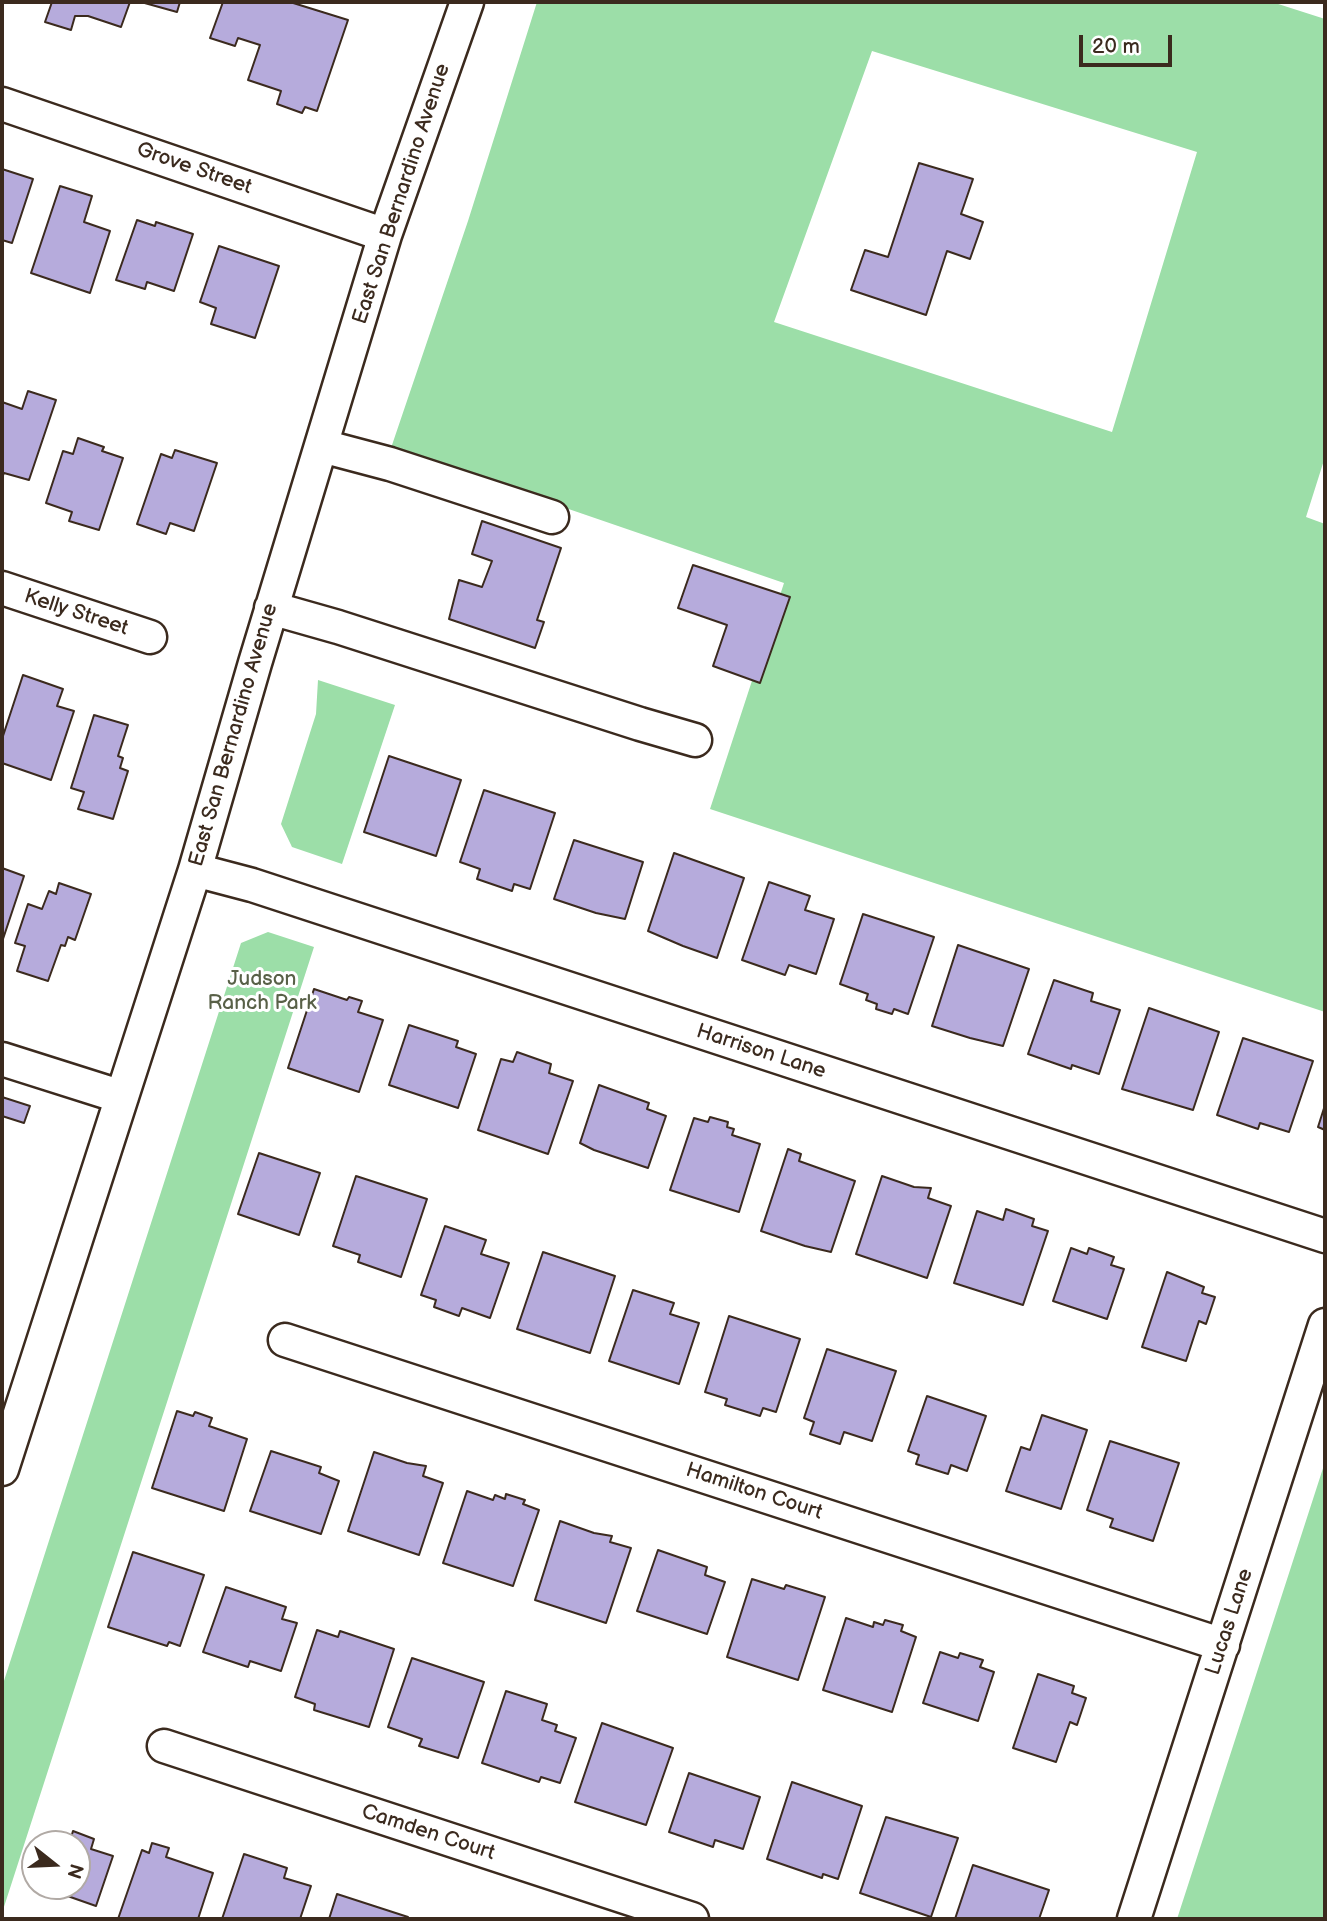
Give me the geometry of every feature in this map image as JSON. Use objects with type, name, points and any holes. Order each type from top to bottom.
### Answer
[{"type":"street","name":"East San Bernardino Avenue","points":[[2,1469],[195,870],[271,608],[385,235],[467,2]]},
{"type":"street","name":"Grove Street","points":[[2,104],[385,235]]},
{"type":"street","points":[[322,446],[390,464],[552,517]]},
{"type":"street","name":"Kelly Street","points":[[2,588],[150,637]]},
{"type":"street","points":[[271,608],[695,740]]},
{"type":"street","name":"Harrison Lane","points":[[195,870],[252,885],[1325,1236]]},
{"type":"street","points":[[2,1059],[122,1097]]},
{"type":"street","name":"Lucas Lane","points":[[1134,1919],[1325,1325]]},
{"type":"street","name":"Hamilton Court","points":[[285,1340],[1223,1645]]},
{"type":"street","name":"Camden Court","points":[[164,1746],[692,1919]]},
{"type":"green space","points":[[537,2],[1272,2],[1325,19],[1325,457],[1306,517],[1325,524],[1325,1012],[710,809],[784,583],[391,448],[468,221]],"holes":[[[872,51],[1197,152],[1112,432],[774,322]]]},
{"type":"green space","points":[[318,680],[395,705],[342,864],[292,847],[281,824],[316,714]]},
{"type":"green space","name":"Judson Ranch Park","points":[[268,932],[314,947],[29,1830],[21,1830],[21,1854],[2,1913],[2,1687],[241,943]]},
{"type":"green space","points":[[1325,1462],[1325,1919],[1177,1919]]},
{"type":"building","points":[[52,2],[130,2],[121,27],[88,16],[75,16],[71,30],[45,22]]},
{"type":"building","points":[[141,2],[180,2],[177,12]]},
{"type":"building","points":[[223,2],[290,2],[348,20],[317,111],[305,107],[302,113],[277,104],[281,91],[248,80],[260,45],[238,38],[235,46],[210,38]]},
{"type":"building","points":[[919,163],[973,179],[961,214],[983,222],[970,259],[947,251],[926,315],[851,290],[865,250],[888,257]]},
{"type":"building","points":[[2,169],[33,179],[12,243],[2,240]]},
{"type":"building","points":[[60,186],[92,196],[84,222],[110,231],[90,293],[31,273]]},
{"type":"building","points":[[137,220],[155,226],[156,222],[193,234],[174,291],[147,282],[145,289],[116,280]]},
{"type":"building","points":[[219,246],[279,266],[255,338],[211,324],[216,308],[200,302]]},
{"type":"building","points":[[28,391],[56,400],[29,480],[4,473],[2,478],[2,402],[22,409]]},
{"type":"building","points":[[78,438],[104,447],[102,451],[123,458],[99,530],[69,521],[72,512],[46,503],[63,451],[73,454]]},
{"type":"building","points":[[175,450],[217,463],[194,531],[170,523],[166,534],[137,524],[161,454],[172,458]]},
{"type":"building","points":[[482,521],[561,548],[537,620],[544,622],[535,648],[449,619],[459,580],[482,587],[492,561],[472,554]]},
{"type":"building","points":[[693,565],[790,597],[760,683],[713,666],[727,625],[678,608]]},
{"type":"building","points":[[23,675],[63,689],[57,706],[74,711],[51,780],[2,763],[2,739]]},
{"type":"building","points":[[94,715],[128,725],[118,756],[123,758],[120,768],[128,771],[113,819],[78,809],[84,792],[71,788]]},
{"type":"building","points":[[389,756],[461,780],[436,856],[364,832]]},
{"type":"building","points":[[484,790],[555,813],[530,889],[514,884],[512,891],[477,879],[480,869],[460,862]]},
{"type":"building","points":[[574,840],[643,862],[625,919],[554,899]]},
{"type":"building","points":[[674,853],[744,878],[717,958],[648,931]]},
{"type":"building","points":[[2,868],[24,876],[2,942]]},
{"type":"building","points":[[769,882],[810,896],[805,910],[834,919],[816,974],[789,965],[785,975],[742,960]]},
{"type":"building","points":[[59,883],[91,894],[75,940],[68,937],[65,946],[61,945],[48,981],[17,971],[25,946],[15,943],[28,904],[42,909],[49,891],[56,894]]},
{"type":"building","points":[[863,914],[934,937],[908,1014],[894,1009],[892,1014],[876,1009],[877,1004],[866,1000],[868,994],[840,984]]},
{"type":"building","points":[[958,945],[1029,969],[1003,1046],[932,1026]]},
{"type":"building","points":[[1054,980],[1093,993],[1091,1001],[1120,1010],[1099,1074],[1072,1065],[1071,1069],[1028,1054]]},
{"type":"building","points":[[314,989],[347,1000],[349,997],[362,1001],[358,1012],[383,1020],[359,1092],[288,1068]]},
{"type":"building","points":[[1149,1008],[1219,1032],[1193,1110],[1122,1089]]},
{"type":"building","points":[[409,1025],[458,1041],[456,1047],[476,1054],[458,1108],[389,1085]]},
{"type":"building","points":[[1243,1038],[1313,1061],[1289,1132],[1260,1123],[1258,1129],[1217,1115]]},
{"type":"building","points":[[517,1052],[551,1064],[549,1073],[573,1081],[548,1154],[478,1130],[501,1059],[513,1062]]},
{"type":"building","points":[[599,1085],[649,1103],[647,1109],[666,1116],[648,1168],[580,1143]]},
{"type":"building","points":[[2,1097],[30,1106],[24,1123],[2,1116]]},
{"type":"building","points":[[1325,1105],[1325,1130],[1318,1127]]},
{"type":"building","points":[[710,1117],[728,1122],[727,1127],[734,1129],[732,1135],[760,1144],[739,1212],[670,1190],[694,1118],[708,1122]]},
{"type":"building","points":[[788,1149],[801,1154],[799,1161],[855,1181],[831,1252],[761,1231]]},
{"type":"building","points":[[259,1153],[320,1173],[299,1235],[238,1214]]},
{"type":"building","points":[[356,1176],[427,1199],[401,1277],[358,1262],[360,1255],[333,1246]]},
{"type":"building","points":[[882,1176],[914,1187],[931,1188],[928,1198],[951,1206],[927,1278],[856,1254]]},
{"type":"building","points":[[1006,1209],[1034,1219],[1032,1226],[1048,1231],[1023,1305],[954,1283],[977,1211],[1003,1220]]},
{"type":"building","points":[[445,1226],[486,1240],[481,1254],[509,1263],[490,1318],[462,1308],[459,1316],[434,1307],[436,1300],[421,1295]]},
{"type":"building","points":[[1071,1248],[1087,1254],[1089,1248],[1114,1257],[1111,1265],[1124,1269],[1107,1319],[1053,1301]]},
{"type":"building","points":[[543,1252],[615,1276],[590,1353],[517,1329]]},
{"type":"building","points":[[1167,1272],[1204,1287],[1202,1293],[1215,1297],[1206,1324],[1199,1321],[1186,1361],[1142,1347]]},
{"type":"building","points":[[633,1290],[674,1303],[670,1314],[699,1323],[679,1384],[609,1361]]},
{"type":"building","points":[[729,1316],[800,1339],[776,1412],[763,1408],[760,1416],[725,1405],[727,1399],[705,1392]]},
{"type":"building","points":[[827,1349],[896,1371],[872,1441],[844,1432],[840,1444],[810,1434],[814,1422],[804,1418]]},
{"type":"building","points":[[927,1396],[986,1416],[967,1471],[951,1465],[948,1474],[916,1464],[919,1455],[908,1451]]},
{"type":"building","points":[[177,1411],[193,1416],[195,1412],[212,1418],[209,1426],[247,1439],[224,1511],[152,1488]]},
{"type":"building","points":[[1042,1415],[1087,1430],[1061,1509],[1006,1491],[1021,1447],[1030,1450]]},
{"type":"building","points":[[1110,1441],[1179,1463],[1153,1541],[1110,1527],[1113,1519],[1087,1510]]},
{"type":"building","points":[[271,1451],[321,1467],[319,1473],[339,1481],[321,1534],[250,1511]]},
{"type":"building","points":[[374,1452],[426,1466],[423,1476],[443,1483],[419,1555],[348,1531]]},
{"type":"building","points":[[467,1491],[493,1500],[495,1495],[505,1499],[506,1494],[525,1500],[523,1504],[539,1510],[513,1586],[443,1563]]},
{"type":"building","points":[[560,1521],[594,1533],[612,1536],[610,1542],[631,1548],[606,1623],[535,1600]]},
{"type":"building","points":[[658,1550],[707,1567],[705,1575],[725,1582],[707,1634],[637,1611]]},
{"type":"building","points":[[133,1552],[204,1575],[180,1646],[169,1642],[167,1646],[108,1627]]},
{"type":"building","points":[[752,1579],[784,1589],[786,1585],[825,1597],[798,1680],[727,1657]]},
{"type":"building","points":[[226,1587],[286,1607],[282,1619],[297,1623],[281,1671],[250,1661],[248,1667],[203,1652]]},
{"type":"building","points":[[846,1618],[873,1627],[874,1622],[883,1625],[885,1620],[903,1625],[901,1631],[916,1637],[892,1712],[823,1690]]},
{"type":"building","points":[[317,1630],[338,1637],[340,1631],[394,1649],[369,1727],[314,1710],[315,1704],[295,1697]]},
{"type":"building","points":[[940,1652],[958,1658],[960,1653],[983,1660],[980,1667],[994,1672],[978,1721],[923,1703]]},
{"type":"building","points":[[412,1658],[484,1682],[458,1758],[419,1746],[422,1739],[388,1727]]},
{"type":"building","points":[[1038,1674],[1074,1686],[1072,1693],[1086,1698],[1077,1725],[1070,1722],[1056,1762],[1013,1748]]},
{"type":"building","points":[[506,1691],[547,1704],[542,1720],[557,1725],[555,1731],[576,1738],[560,1783],[541,1777],[539,1782],[482,1763]]},
{"type":"building","points":[[602,1723],[673,1748],[646,1825],[575,1802]]},
{"type":"building","points":[[689,1773],[760,1797],[743,1849],[715,1840],[713,1847],[669,1832]]},
{"type":"building","points":[[792,1782],[862,1806],[838,1879],[823,1874],[822,1878],[767,1859]]},
{"type":"building","points":[[886,1817],[958,1838],[931,1917],[860,1893]]},
{"type":"building","points":[[152,1843],[169,1848],[166,1857],[213,1873],[198,1919],[118,1919],[142,1850],[149,1853]]},
{"type":"building","points":[[91,1849],[113,1856],[96,1906],[79,1900],[91,1900]]},
{"type":"building","points":[[244,1854],[287,1868],[284,1878],[311,1886],[300,1919],[222,1919]]},
{"type":"building","points":[[973,1865],[1049,1890],[1039,1919],[955,1919]]},
{"type":"building","points":[[337,1894],[408,1917],[329,1919]]}]
